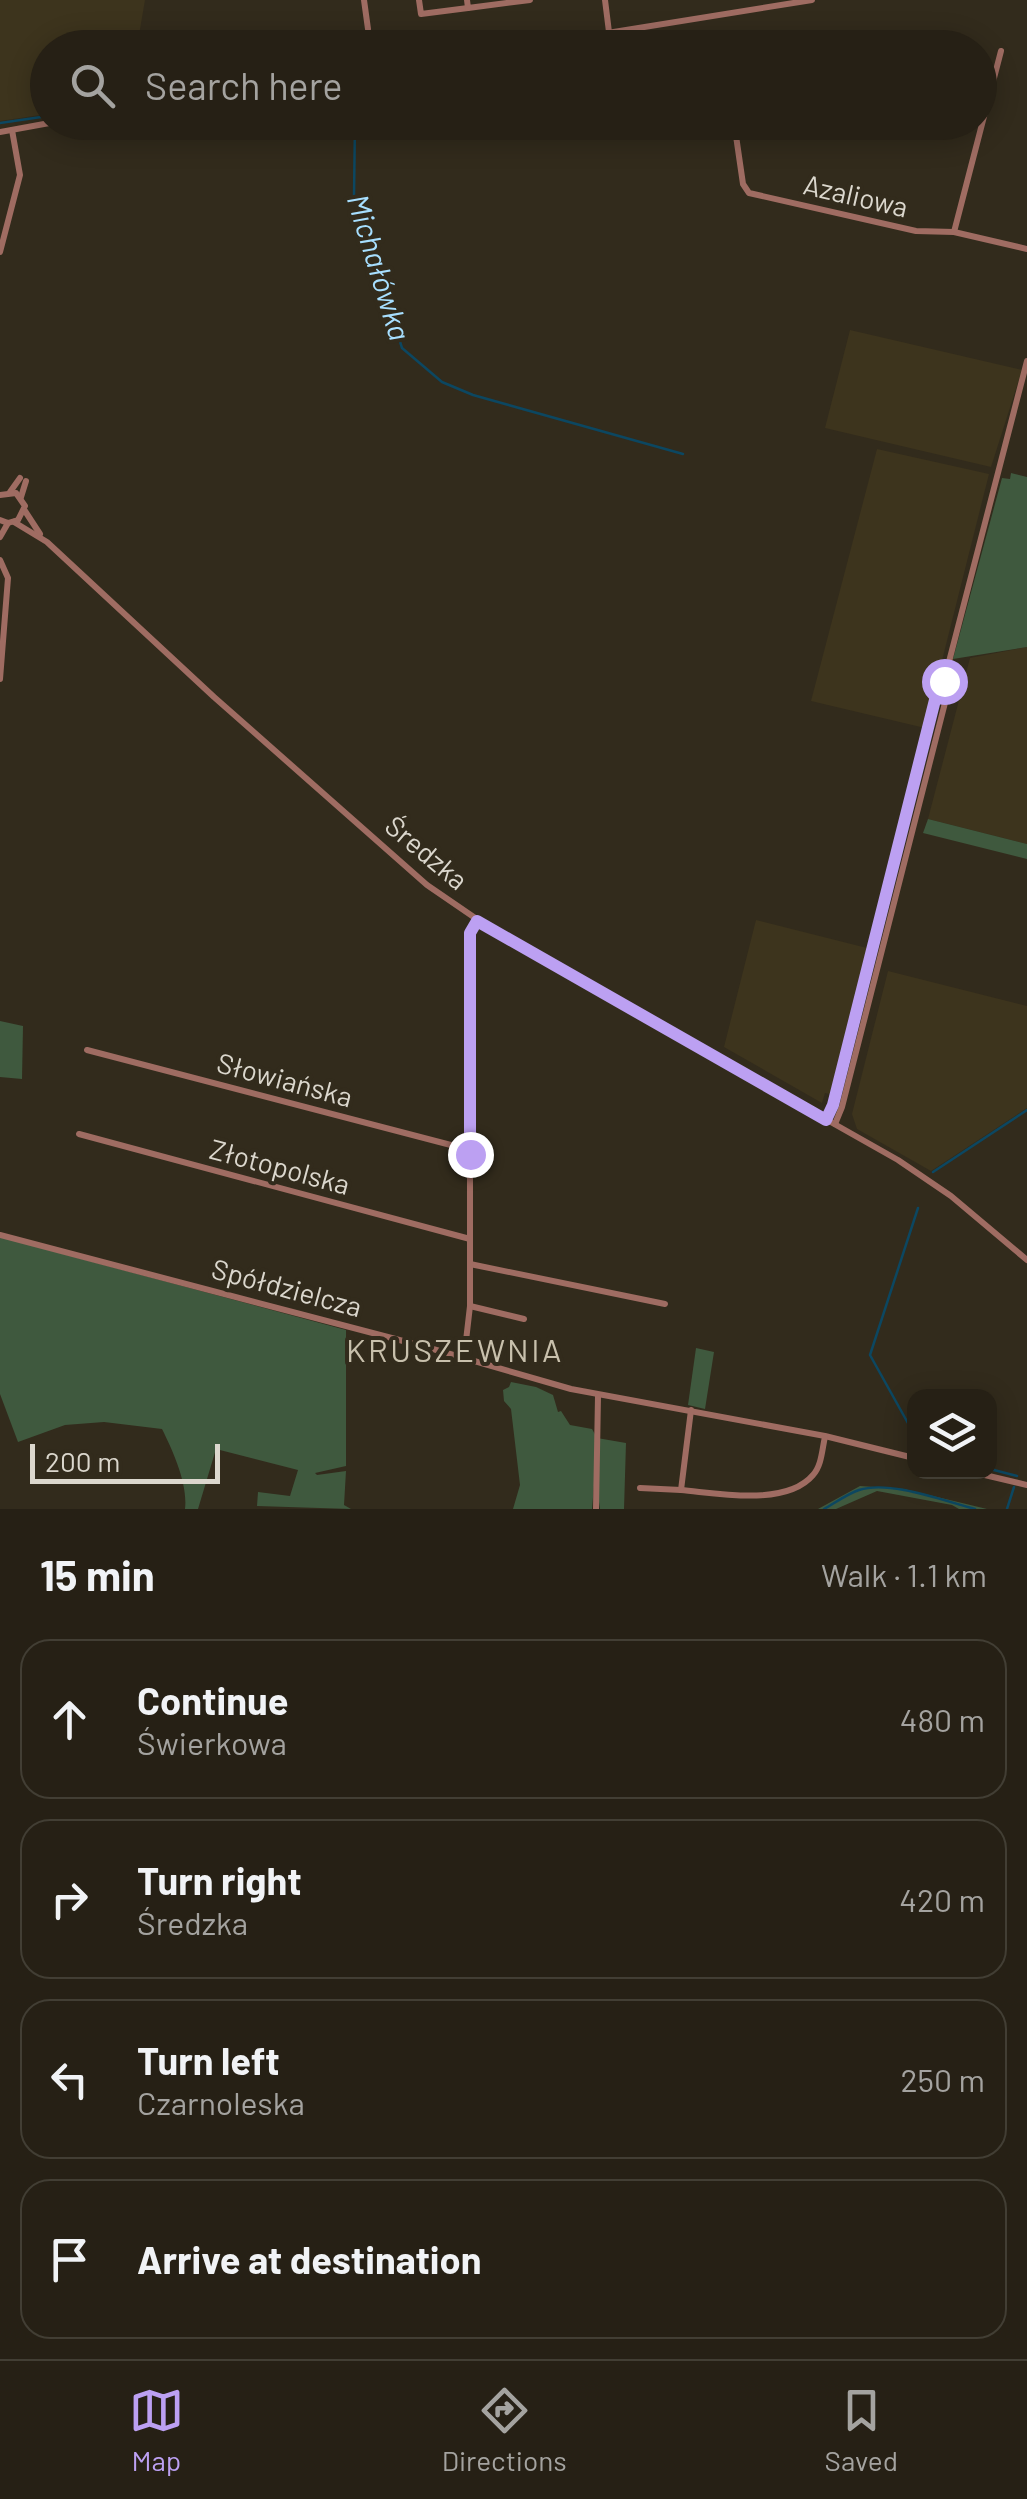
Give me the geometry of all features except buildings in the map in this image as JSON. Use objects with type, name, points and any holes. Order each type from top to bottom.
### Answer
[{"type":"street","points":[[364,0],[368,30]]},
{"type":"street","points":[[420,0],[422,14],[467,4],[530,0]]},
{"type":"street","points":[[605,0],[609,30]]},
{"type":"street","points":[[622,30],[812,0]]},
{"type":"street","points":[[997,60],[1001,51]]},
{"type":"street","points":[[0,132],[30,127]]},
{"type":"street","points":[[0,252],[20,175],[12,130]]},
{"type":"street","name":"Azaliowa","points":[[737,140],[743,184],[749,193],[916,232],[954,232],[1027,249]]},
{"type":"street","points":[[954,232],[975,140]]},
{"type":"street","points":[[826,1120],[1027,360]]},
{"type":"street","points":[[23,480],[21,497],[3,493],[23,480]]},
{"type":"street","name":"Średzka","points":[[21,497],[25,510],[48,542],[428,885],[477,921],[928,1180],[1027,1260]]},
{"type":"street","points":[[0,536],[8,522],[25,510]]},
{"type":"street","name":"Średzka","points":[[8,522],[48,542]]},
{"type":"street","points":[[0,560],[8,578],[0,679]]},
{"type":"street","points":[[835,1124],[948,691],[944,681]]},
{"type":"street","points":[[464,1358],[470,1306],[470,933],[477,921]]},
{"type":"street","name":"Słowiańska","points":[[88,1050],[470,1150]]},
{"type":"street","name":"Złotopolska","points":[[79,1134],[470,1239]]},
{"type":"street","name":"Spółdzielcza","points":[[0,1234],[598,1396],[825,1436],[907,1456]]},
{"type":"street","points":[[470,1264],[665,1304]]},
{"type":"street","points":[[470,1306],[524,1319]]},
{"type":"street","points":[[596,1509],[598,1396]]},
{"type":"street","points":[[681,1490],[691,1410]]},
{"type":"street","points":[[640,1488],[762,1496],[783,1491],[816,1473],[825,1436]]},
{"type":"street","points":[[997,1477],[1027,1484]]},
{"type":"shaded area","points":[[0,0],[145,0],[140,30],[30,30],[30,117],[0,121]]},
{"type":"shaded area","points":[[850,330],[1022,370],[991,467],[825,428]]},
{"type":"shaded area","points":[[877,449],[989,474],[925,728],[811,701]]},
{"type":"shaded area","points":[[1027,647],[1027,844],[928,819],[970,658]]},
{"type":"shaded area","points":[[756,920],[867,948],[830,1094],[825,1093],[822,1103],[724,1047]]},
{"type":"shaded area","points":[[888,971],[1027,1006],[1027,1108],[931,1171],[857,1129],[852,1114]]},
{"type":"green space","points":[[1011,473],[1027,477],[1027,647],[953,659],[1002,478],[1010,479]]},
{"type":"green space","points":[[928,819],[1027,844],[1027,859],[923,833]]},
{"type":"green space","points":[[0,1021],[23,1026],[22,1079],[0,1077]]},
{"type":"green space","points":[[0,1237],[346,1330],[346,1466],[315,1473],[346,1471],[344,1505],[351,1509],[257,1506],[258,1492],[290,1496],[298,1470],[216,1449],[198,1509],[185,1509],[182,1479],[162,1429],[104,1422],[65,1425],[18,1442],[0,1394]]},
{"type":"green space","points":[[696,1348],[714,1352],[705,1409],[688,1405]]},
{"type":"green space","points":[[511,1382],[553,1395],[558,1412],[570,1425],[592,1429],[597,1438],[626,1443],[624,1509],[600,1509],[595,1474],[592,1509],[513,1509],[520,1485],[511,1409],[504,1401],[503,1390]]},
{"type":"green space","points":[[860,1486],[904,1489],[987,1509],[959,1509],[877,1491],[836,1509],[818,1509]]},
{"type":"waterway","name":"Michałówka","points":[[0,123],[30,119]]},
{"type":"waterway","name":"Michałówka","points":[[355,140],[354,196],[402,348],[442,382],[473,395],[683,454]]},
{"type":"waterway","points":[[933,1172],[1027,1110]]},
{"type":"waterway","points":[[907,1421],[870,1355],[918,1208]]},
{"type":"waterway","points":[[997,1471],[1017,1476]]},
{"type":"waterway","points":[[1007,1509],[1014,1487]]},
{"type":"waterway","points":[[824,1509],[855,1492],[872,1488],[917,1493],[975,1509]]},
{"type":"district","name":"KRUSZEWNIA","points":[[455,1349]]},
{"type":"route","points":[[470,1154],[470,933],[477,921],[826,1120],[833,1105],[938,688],[944,681]]}]
